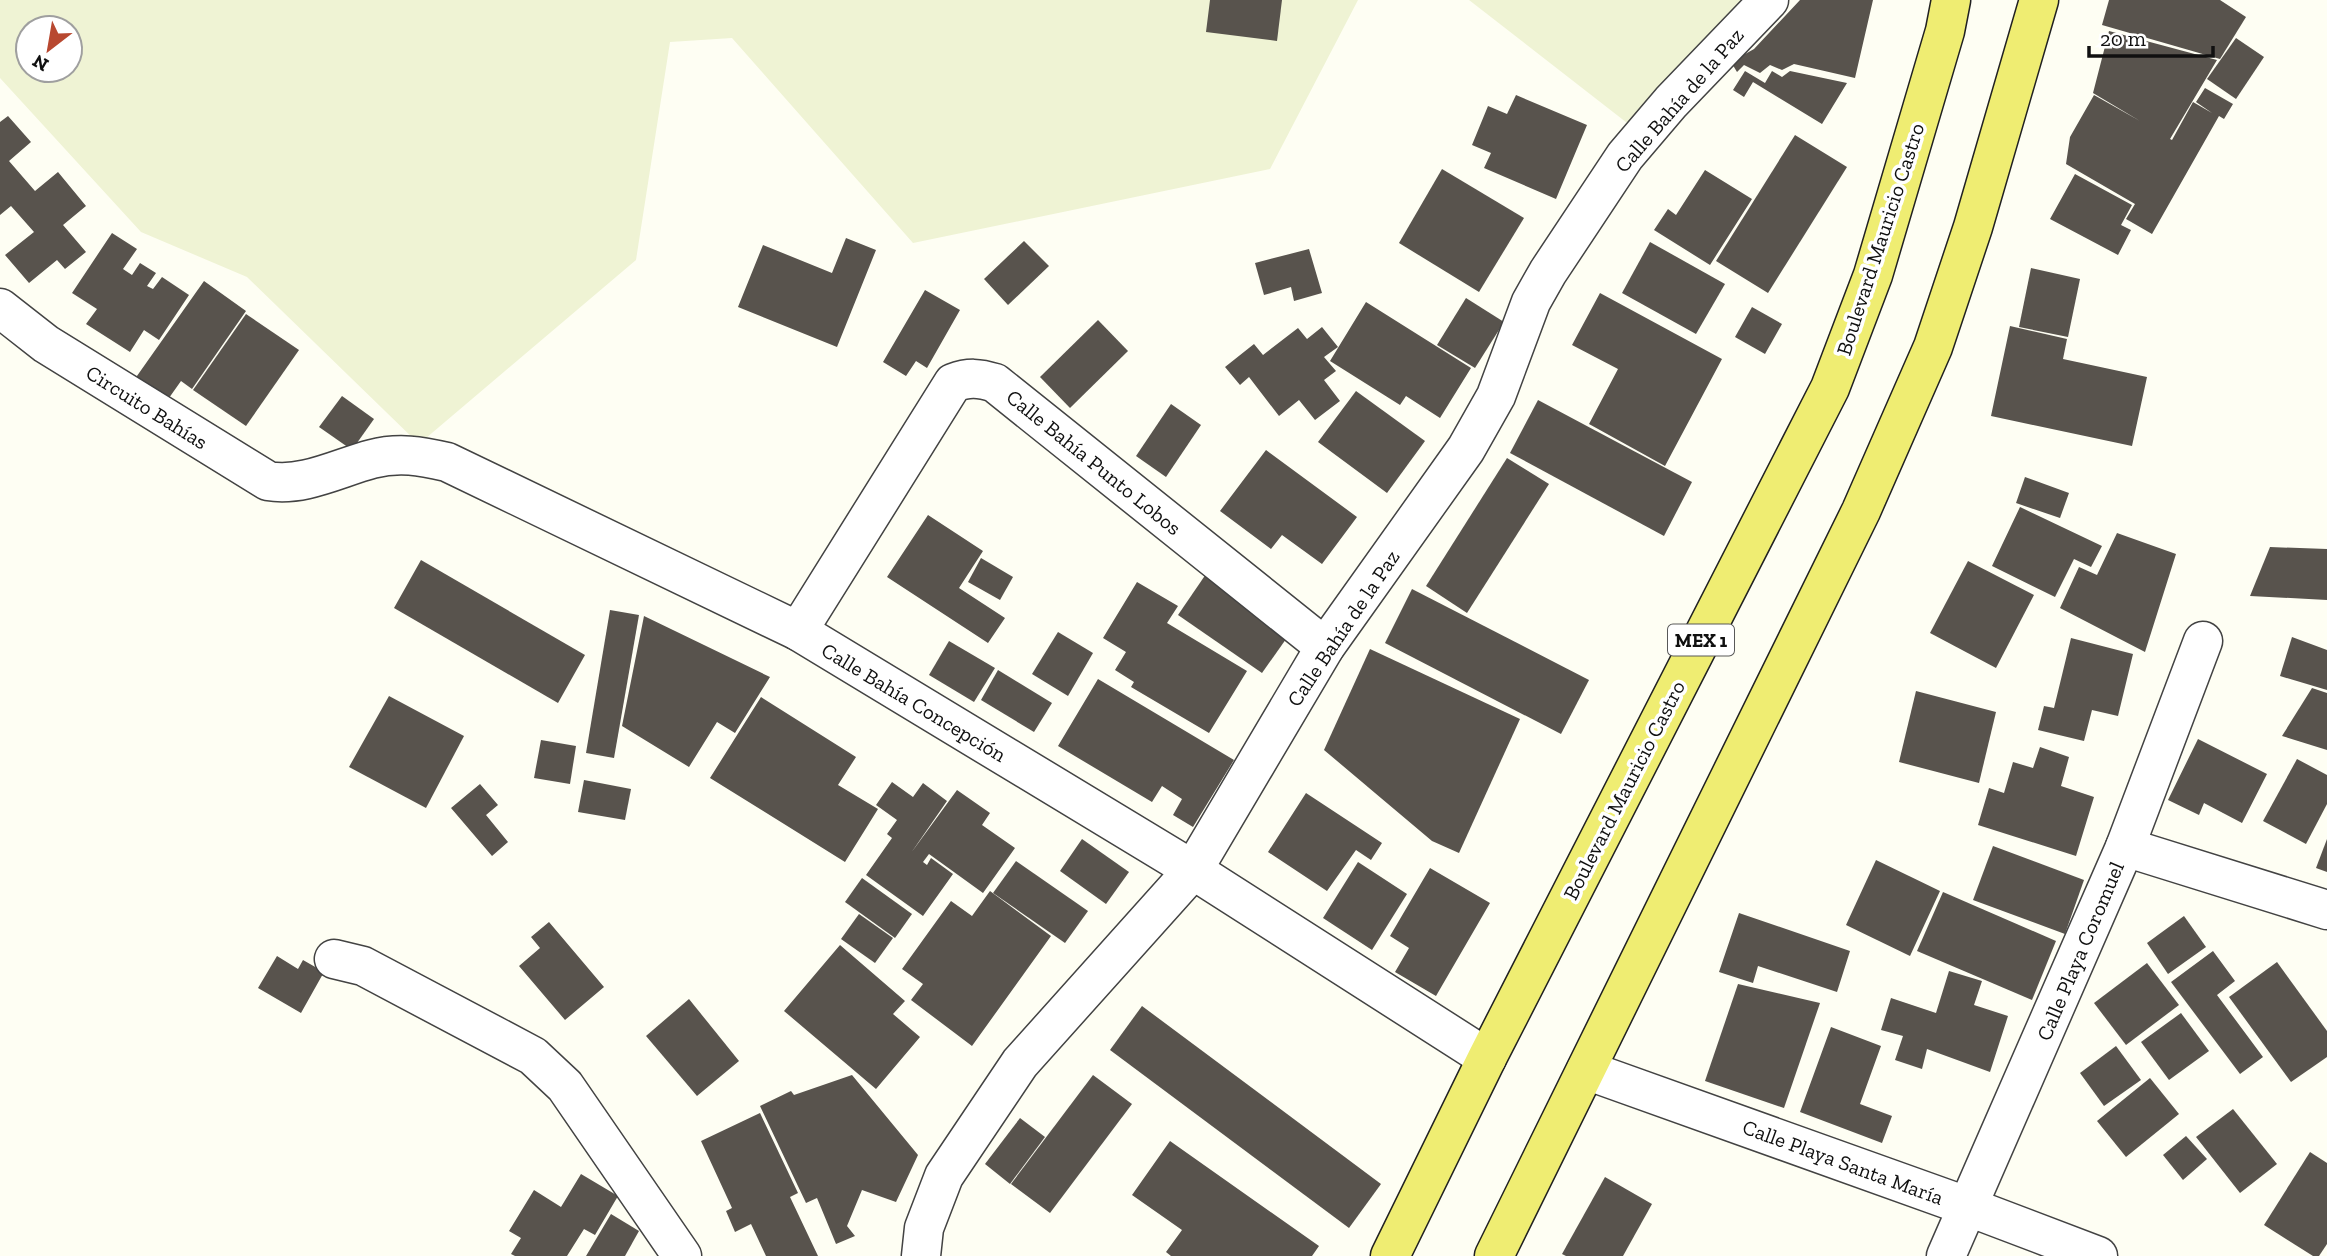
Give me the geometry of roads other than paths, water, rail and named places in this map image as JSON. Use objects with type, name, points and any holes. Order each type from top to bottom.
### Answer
[{"type":"main road","name":"Boulevard Mauricio Castro","points":[[1390,1256],[1487,1058],[1830,388],[1873,275],[1941,44],[1951,0]]},
{"type":"main road","points":[[1494,1256],[1861,510],[1933,347],[1973,227],[2039,0]]},
{"type":"street","name":"Calle Bahía de la Paz","points":[[921,1256],[925,1227],[944,1176],[1020,1063],[1193,870],[1325,647],[1466,449],[1496,396],[1531,302],[1625,156],[1671,102],[1769,0]]},
{"type":"street","name":"Circuito Bahías","points":[[0,308],[46,344],[268,481],[283,484],[303,481]]},
{"type":"street","name":"Calle Bahía Punto Lobos","points":[[798,631],[953,383],[968,377],[995,383],[1325,647]]},
{"type":"street","name":"Calle Bahía Concepción","points":[[303,481],[375,458],[410,454],[447,462],[798,631],[1193,870],[1487,1058]]},
{"type":"street","name":"Calle Playa Coromuel","points":[[1946,1256],[2125,847],[2203,641]]},
{"type":"street","points":[[2125,847],[2327,910]]},
{"type":"street","points":[[334,959],[363,966],[534,1056],[565,1086],[682,1256]]},
{"type":"street","name":"Calle Playa Santa María","points":[[1586,1070],[2098,1256]]}]
